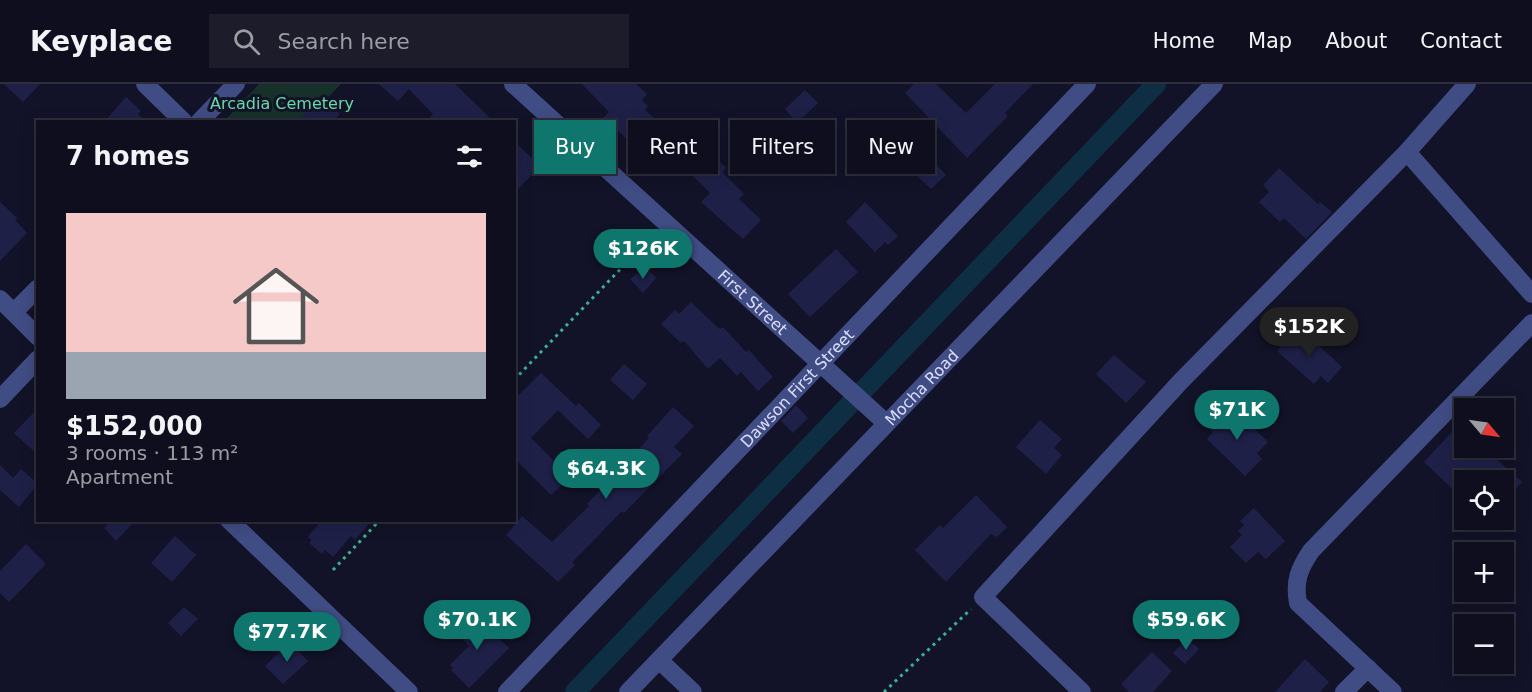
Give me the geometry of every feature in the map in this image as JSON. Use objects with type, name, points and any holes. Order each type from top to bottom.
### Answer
[{"type":"street","points":[[145,84],[182,120]]},
{"type":"street","points":[[201,120],[236,84]]},
{"type":"street","name":"First Street","points":[[513,84],[886,423]]},
{"type":"street","name":"Dawson First Street","points":[[507,692],[1087,84]]},
{"type":"street","name":"Mocha Road","points":[[628,692],[1214,84]]},
{"type":"street","points":[[1082,692],[983,597],[1181,381],[1407,152],[1467,84]]},
{"type":"street","points":[[1407,152],[1532,294]]},
{"type":"street","points":[[14,312],[36,290]]},
{"type":"street","points":[[0,299],[36,335]]},
{"type":"street","points":[[1393,692],[1298,603],[1295,588],[1299,570],[1311,551],[1532,323]]},
{"type":"street","points":[[0,399],[36,361]]},
{"type":"street","points":[[231,522],[409,692]]},
{"type":"street","points":[[659,660],[693,692]]},
{"type":"street","points":[[1344,692],[1368,668]]},
{"type":"path","points":[[516,378],[665,222]]},
{"type":"path","points":[[333,570],[378,522]]},
{"type":"path","points":[[884,692],[983,597]]},
{"type":"green space","name":"Arcadia Cemetery","points":[[259,84],[341,84],[306,120],[225,120]]},
{"type":"building","points":[[4,84],[40,84],[23,102]]},
{"type":"building","points":[[379,84],[455,84],[492,120],[428,120],[433,114],[409,89],[398,101]]},
{"type":"building","points":[[582,84],[636,84],[647,94],[642,100],[648,106],[645,110],[656,120],[628,120],[628,140],[616,129],[616,120],[603,118],[609,112]]},
{"type":"building","points":[[914,84],[936,84],[966,113],[995,84],[1033,84],[1005,113],[1008,116],[967,158],[935,124],[935,120],[931,120],[905,93]]},
{"type":"building","points":[[805,90],[818,103],[800,120],[794,120],[785,109]]},
{"type":"building","points":[[321,96],[340,114],[335,120],[299,120]]},
{"type":"building","points":[[126,97],[141,111],[138,114],[144,120],[106,120]]},
{"type":"building","points":[[516,143],[534,160],[534,172],[516,191]]},
{"type":"building","points":[[718,160],[726,168],[722,172],[744,194],[739,199],[761,220],[743,239],[701,202],[710,193],[691,174],[718,174]]},
{"type":"building","points":[[935,163],[946,175],[931,189],[915,174],[935,174]]},
{"type":"building","points":[[1279,168],[1318,204],[1320,202],[1332,212],[1306,239],[1284,218],[1280,222],[1259,202],[1269,192],[1263,185]]},
{"type":"building","points":[[0,202],[17,218],[15,220],[27,233],[0,261]]},
{"type":"building","points":[[865,202],[898,236],[888,245],[885,242],[875,252],[846,222]]},
{"type":"building","points":[[836,249],[858,272],[810,317],[788,294]]},
{"type":"building","points":[[646,267],[656,278],[643,293],[630,279]]},
{"type":"building","points":[[691,302],[717,327],[720,329],[723,327],[746,352],[749,350],[773,377],[758,391],[741,372],[737,376],[720,358],[708,369],[684,341],[681,343],[661,324],[675,310],[679,314]]},
{"type":"building","points":[[1302,330],[1342,367],[1328,383],[1321,376],[1314,384],[1277,351],[1292,334],[1296,337]]},
{"type":"building","points":[[1114,355],[1146,382],[1126,403],[1096,374]]},
{"type":"building","points":[[624,364],[647,384],[633,400],[610,380]]},
{"type":"building","points":[[541,373],[576,406],[579,403],[601,425],[588,439],[558,410],[531,438],[570,477],[551,495],[516,460],[516,398]]},
{"type":"building","points":[[796,405],[808,418],[793,433],[781,421]]},
{"type":"building","points":[[673,407],[694,426],[674,447],[682,454],[572,562],[575,565],[558,582],[506,535],[522,516],[552,542],[589,506],[587,504],[649,438],[647,436]]},
{"type":"building","points":[[36,410],[36,453],[14,433]]},
{"type":"building","points":[[1223,411],[1230,417],[1236,411],[1268,442],[1257,453],[1262,459],[1245,476],[1207,439],[1213,432],[1208,426]]},
{"type":"building","points":[[1040,420],[1062,439],[1054,448],[1062,455],[1046,474],[1016,447]]},
{"type":"building","points":[[1454,430],[1454,458],[1495,458],[1509,470],[1454,470],[1454,490],[1424,462]]},
{"type":"building","points":[[0,465],[13,478],[21,469],[36,482],[36,486],[19,507],[0,490]]},
{"type":"building","points":[[1514,475],[1522,482],[1514,491]]},
{"type":"building","points":[[976,495],[1007,527],[997,537],[991,534],[946,582],[915,550],[940,525],[943,528]]},
{"type":"building","points":[[1254,508],[1285,541],[1266,559],[1258,552],[1246,563],[1230,547],[1242,535],[1238,531],[1244,525],[1240,521]]},
{"type":"building","points":[[109,522],[134,522],[116,541],[104,528]]},
{"type":"building","points":[[320,522],[370,522],[355,540],[351,536],[333,557],[325,550],[322,554],[309,543],[312,540],[308,537]]},
{"type":"building","points":[[175,536],[196,555],[172,582],[151,563]]},
{"type":"building","points":[[26,544],[46,564],[9,602],[0,593],[0,571]]},
{"type":"building","points":[[184,607],[198,619],[181,636],[168,623]]},
{"type":"building","points":[[472,613],[509,648],[469,688],[451,670],[453,668],[450,665],[469,646],[455,631]]},
{"type":"building","points":[[1187,638],[1199,649],[1185,664],[1173,653]]},
{"type":"building","points":[[290,642],[308,661],[283,684],[265,666]]},
{"type":"building","points":[[1152,652],[1172,671],[1153,692],[1129,692],[1121,684]]},
{"type":"building","points":[[1305,659],[1329,682],[1320,692],[1275,692]]},
{"type":"waterway","points":[[575,692],[1156,84]]}]
